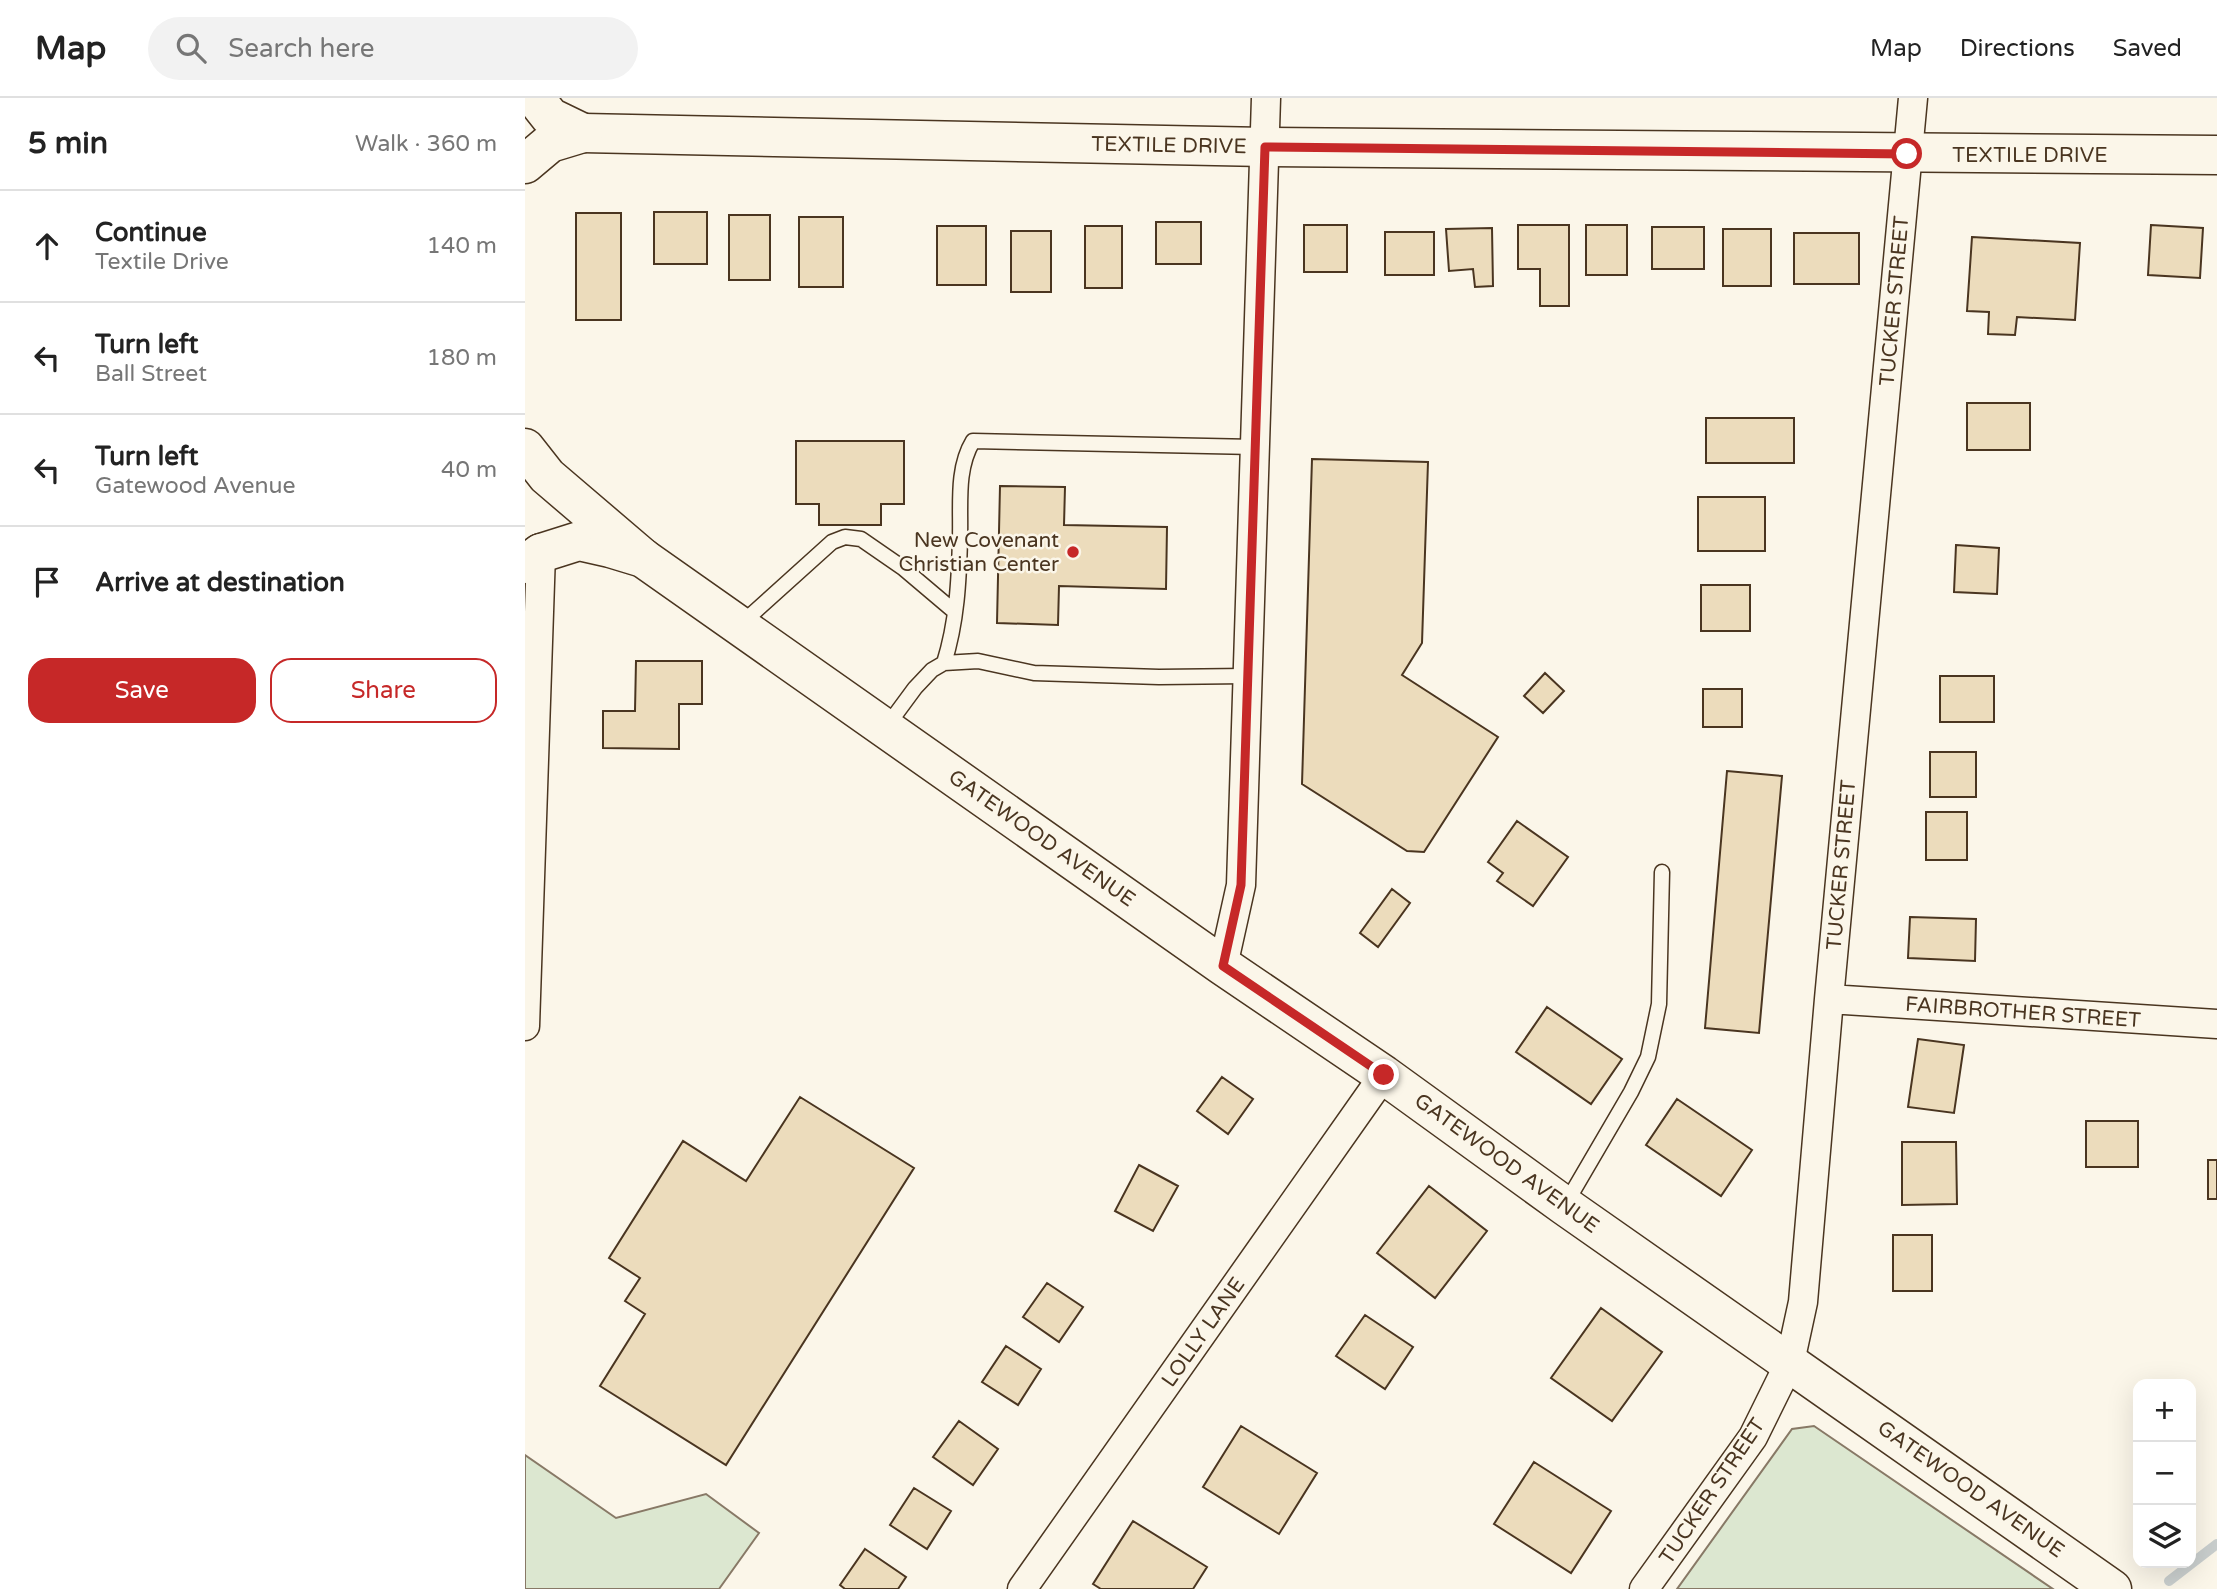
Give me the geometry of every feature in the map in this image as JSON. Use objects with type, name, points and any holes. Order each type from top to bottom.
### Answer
[{"type":"main road","points":[[535,98],[549,117],[583,132]]},
{"type":"main road","points":[[525,164],[549,143],[583,132]]},
{"type":"main road","name":"TEXTILE DRIVE","points":[[583,132],[1265,147],[2217,155]]},
{"type":"main road","points":[[525,448],[547,477],[643,558]]},
{"type":"main road","name":"GATEWOOD AVENUE","points":[[533,558],[579,541],[643,558],[1223,966],[1384,1075],[1565,1206],[2112,1589]]},
{"type":"street","points":[[1223,966],[1241,885],[1266,98]]},
{"type":"street","name":"TUCKER STREET","points":[[1644,1589],[1753,1437],[1790,1362],[1803,1302],[1913,98]]},
{"type":"street","points":[[525,1026],[533,558]]},
{"type":"street","name":"FAIRBROTHER STREET","points":[[1829,999],[2217,1024]]},
{"type":"street","name":"LOLLY LANE","points":[[1022,1589],[1384,1075]]},
{"type":"lane","points":[[944,663],[952,638],[955,612],[961,481],[966,452],[974,441],[1255,447]]},
{"type":"lane","points":[[739,626],[832,542],[845,537],[861,539],[903,568],[955,612]]},
{"type":"lane","points":[[885,728],[915,688],[932,670],[944,663],[978,661],[1034,673],[1159,677],[1247,676]]},
{"type":"lane","points":[[1565,1206],[1631,1092],[1648,1056],[1659,1004],[1662,872]]},
{"type":"green space","points":[[1814,1426],[2053,1589],[1677,1589],[1792,1429]]},
{"type":"green space","points":[[525,1455],[616,1518],[706,1494],[759,1533],[719,1589],[525,1589]]},
{"type":"building","points":[[654,212],[707,212],[707,264],[654,264]]},
{"type":"building","points":[[576,213],[621,213],[621,320],[576,320]]},
{"type":"building","points":[[729,215],[770,215],[770,280],[729,280]]},
{"type":"building","points":[[799,217],[843,217],[843,287],[799,287]]},
{"type":"building","points":[[1156,222],[1201,222],[1201,264],[1156,264]]},
{"type":"building","points":[[1304,225],[1347,225],[1347,272],[1304,272]]},
{"type":"building","points":[[1518,225],[1569,225],[1569,306],[1540,306],[1540,269],[1518,269]]},
{"type":"building","points":[[1586,225],[1627,225],[1627,275],[1586,275]]},
{"type":"building","points":[[2151,225],[2203,228],[2200,278],[2148,275]]},
{"type":"building","points":[[937,226],[986,226],[986,285],[937,285]]},
{"type":"building","points":[[1085,226],[1122,226],[1122,288],[1085,288]]},
{"type":"building","points":[[1652,227],[1704,227],[1704,269],[1652,269]]},
{"type":"building","points":[[1492,228],[1493,286],[1475,287],[1473,269],[1449,271],[1446,229]]},
{"type":"building","points":[[1723,229],[1771,229],[1771,286],[1723,286]]},
{"type":"building","points":[[1011,231],[1051,231],[1051,292],[1011,292]]},
{"type":"building","points":[[1385,232],[1434,232],[1434,275],[1385,275]]},
{"type":"building","points":[[1794,233],[1859,233],[1859,284],[1794,284]]},
{"type":"building","points":[[1972,237],[2080,243],[2075,320],[2017,317],[2015,335],[1988,334],[1989,312],[1967,311]]},
{"type":"building","points":[[1967,403],[2030,403],[2030,450],[1967,450]]},
{"type":"building","points":[[1706,418],[1794,418],[1794,463],[1706,463]]},
{"type":"building","points":[[796,441],[904,441],[904,504],[881,504],[881,525],[819,525],[819,504],[796,504]]},
{"type":"building","points":[[1312,459],[1428,462],[1422,643],[1402,675],[1498,737],[1424,852],[1407,851],[1302,784]]},
{"type":"building","points":[[1000,486],[1065,487],[1064,525],[1167,527],[1166,589],[1059,586],[1058,625],[997,623]]},
{"type":"building","points":[[1698,497],[1765,497],[1765,551],[1698,551]]},
{"type":"building","points":[[1956,545],[1999,548],[1997,594],[1954,592]]},
{"type":"building","points":[[1701,585],[1750,585],[1750,631],[1701,631]]},
{"type":"building","points":[[636,661],[702,661],[702,704],[679,704],[679,749],[603,748],[603,711],[635,711]]},
{"type":"building","points":[[1545,673],[1564,691],[1543,713],[1524,696]]},
{"type":"building","points":[[1940,676],[1994,676],[1994,722],[1940,722]]},
{"type":"building","points":[[1703,689],[1742,689],[1742,727],[1703,727]]},
{"type":"building","points":[[1930,752],[1976,752],[1976,797],[1930,797]]},
{"type":"building","points":[[1727,771],[1782,776],[1759,1033],[1705,1028]]},
{"type":"building","points":[[1926,812],[1967,812],[1967,860],[1926,860]]},
{"type":"building","points":[[1517,821],[1568,857],[1533,906],[1497,881],[1503,873],[1488,862]]},
{"type":"building","points":[[1392,889],[1410,903],[1378,947],[1360,933]]},
{"type":"building","points":[[1910,917],[1976,919],[1975,961],[1908,958]]},
{"type":"building","points":[[1547,1007],[1622,1059],[1591,1104],[1516,1052]]},
{"type":"building","points":[[1918,1039],[1964,1045],[1954,1113],[1908,1107]]},
{"type":"building","points":[[1222,1077],[1253,1099],[1228,1134],[1197,1111]]},
{"type":"building","points":[[800,1097],[914,1168],[726,1465],[600,1386],[645,1314],[625,1301],[640,1278],[609,1258],[683,1141],[746,1181]]},
{"type":"building","points":[[1677,1099],[1752,1150],[1721,1196],[1646,1145]]},
{"type":"building","points":[[2086,1121],[2138,1121],[2138,1167],[2086,1167]]},
{"type":"building","points":[[1902,1142],[1956,1142],[1957,1204],[1902,1205]]},
{"type":"building","points":[[2208,1160],[2217,1160],[2217,1199],[2208,1199]]},
{"type":"building","points":[[1139,1165],[1178,1186],[1153,1231],[1115,1211]]},
{"type":"building","points":[[1429,1186],[1487,1231],[1435,1298],[1377,1253]]},
{"type":"building","points":[[1893,1235],[1932,1235],[1932,1291],[1893,1291]]},
{"type":"building","points":[[1047,1283],[1083,1307],[1059,1342],[1023,1317]]},
{"type":"building","points":[[1601,1308],[1662,1352],[1612,1421],[1551,1378]]},
{"type":"building","points":[[1365,1315],[1413,1347],[1385,1389],[1336,1356]]},
{"type":"building","points":[[1006,1346],[1041,1369],[1018,1405],[982,1382]]},
{"type":"building","points":[[959,1421],[998,1449],[973,1485],[933,1457]]},
{"type":"building","points":[[1241,1426],[1317,1473],[1279,1534],[1203,1487]]},
{"type":"building","points":[[1534,1462],[1611,1511],[1571,1573],[1494,1524]]},
{"type":"building","points":[[914,1488],[951,1511],[927,1549],[890,1525]]},
{"type":"building","points":[[1133,1521],[1207,1567],[1193,1589],[1101,1589],[1093,1584]]},
{"type":"building","points":[[865,1549],[906,1577],[898,1589],[845,1589],[840,1585]]},
{"type":"waterway","points":[[2169,1581],[2217,1544]]},
{"type":"place","name":"New Covenant Christian Center","points":[[1073,552]]},
{"type":"route","points":[[1384,1075],[1223,966],[1241,885],[1265,147],[1907,154]]}]
